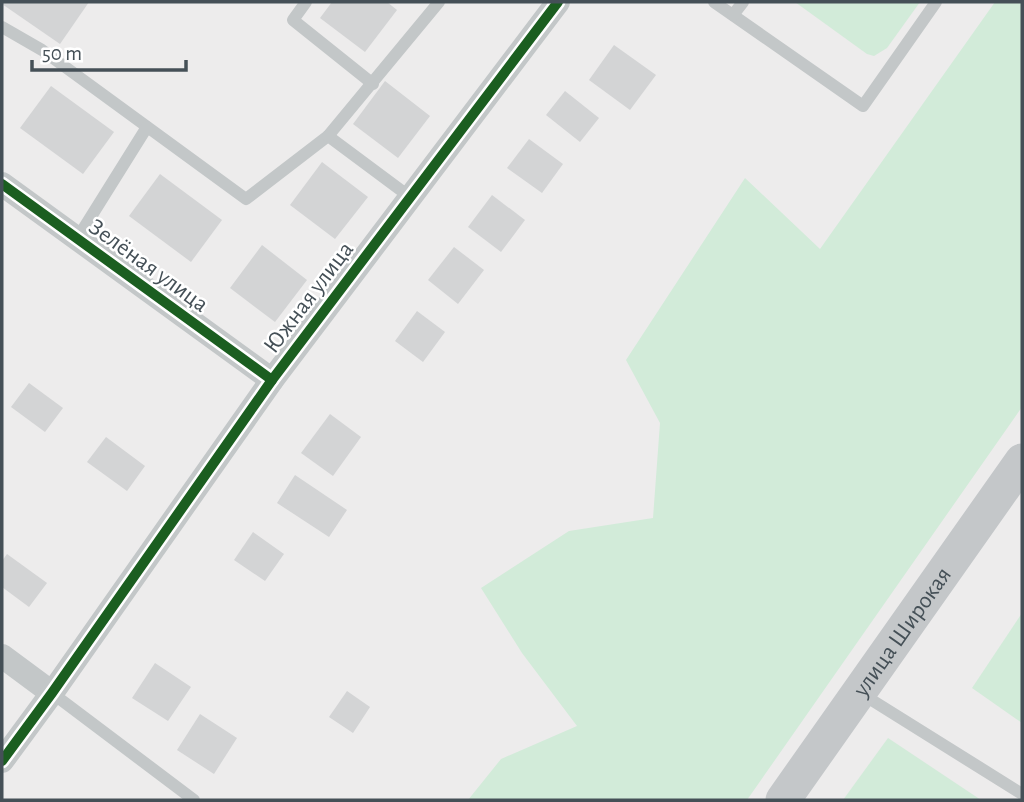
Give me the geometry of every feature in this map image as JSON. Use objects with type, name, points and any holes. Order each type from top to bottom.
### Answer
[{"type":"main road","name":"улица Широкая","points":[[783,800],[1022,461]]},
{"type":"street","name":"Южная улица","points":[[2,761],[272,380],[558,2]]},
{"type":"street","name":"Зелёная улица","points":[[2,184],[272,380]]},
{"type":"street","points":[[2,656],[52,693]]},
{"type":"lane","points":[[306,2],[293,20],[373,85]]},
{"type":"lane","points":[[2,27],[42,50],[246,199],[328,136],[373,85],[439,2]]},
{"type":"lane","points":[[714,2],[863,106],[936,2]]},
{"type":"lane","points":[[733,15],[743,2]]},
{"type":"lane","points":[[77,239],[147,127]]},
{"type":"lane","points":[[328,136],[410,197]]},
{"type":"lane","points":[[858,692],[1022,794]]},
{"type":"lane","points":[[52,693],[194,800]]},
{"type":"green space","points":[[795,2],[920,2],[887,48],[874,56],[867,54]]},
{"type":"green space","points":[[995,2],[1022,2],[1022,407],[747,800],[468,800],[501,759],[577,726],[522,653],[481,588],[569,531],[653,518],[660,423],[626,360],[745,178],[820,249]]},
{"type":"green space","points":[[1022,613],[1022,723],[972,688]]},
{"type":"green space","points":[[888,738],[981,800],[843,800]]},
{"type":"building","points":[[2,2],[89,2],[60,44]]},
{"type":"building","points":[[332,2],[387,2],[397,10],[365,52],[320,18]]},
{"type":"building","points":[[614,45],[656,75],[630,110],[589,80]]},
{"type":"building","points":[[385,81],[430,116],[398,158],[353,124]]},
{"type":"building","points":[[51,86],[114,132],[83,174],[20,128]]},
{"type":"building","points":[[565,91],[599,118],[580,142],[546,115]]},
{"type":"building","points":[[529,139],[563,164],[542,193],[507,168]]},
{"type":"building","points":[[322,162],[368,197],[335,239],[290,205]]},
{"type":"building","points":[[160,174],[222,220],[191,262],[129,216]]},
{"type":"building","points":[[492,195],[525,220],[501,252],[468,227]]},
{"type":"building","points":[[262,245],[307,280],[275,322],[230,288]]},
{"type":"building","points":[[454,247],[484,270],[458,304],[428,280]]},
{"type":"building","points":[[417,311],[445,332],[423,362],[395,341]]},
{"type":"building","points":[[29,383],[63,408],[45,432],[11,407]]},
{"type":"building","points":[[330,414],[361,437],[333,476],[301,453]]},
{"type":"building","points":[[106,437],[145,466],[127,491],[87,462]]},
{"type":"building","points":[[295,475],[347,510],[329,537],[277,503]]},
{"type":"building","points":[[253,532],[284,554],[265,581],[234,560]]},
{"type":"building","points":[[7,554],[47,583],[29,607],[2,587],[2,561]]},
{"type":"building","points":[[155,663],[191,687],[168,721],[132,698]]},
{"type":"building","points":[[347,691],[370,707],[353,733],[329,717]]},
{"type":"building","points":[[200,714],[237,738],[214,774],[177,750]]},
{"type":"cycle path","points":[[2,761],[272,380],[558,2]]},
{"type":"cycle path","points":[[2,184],[272,380]]}]
